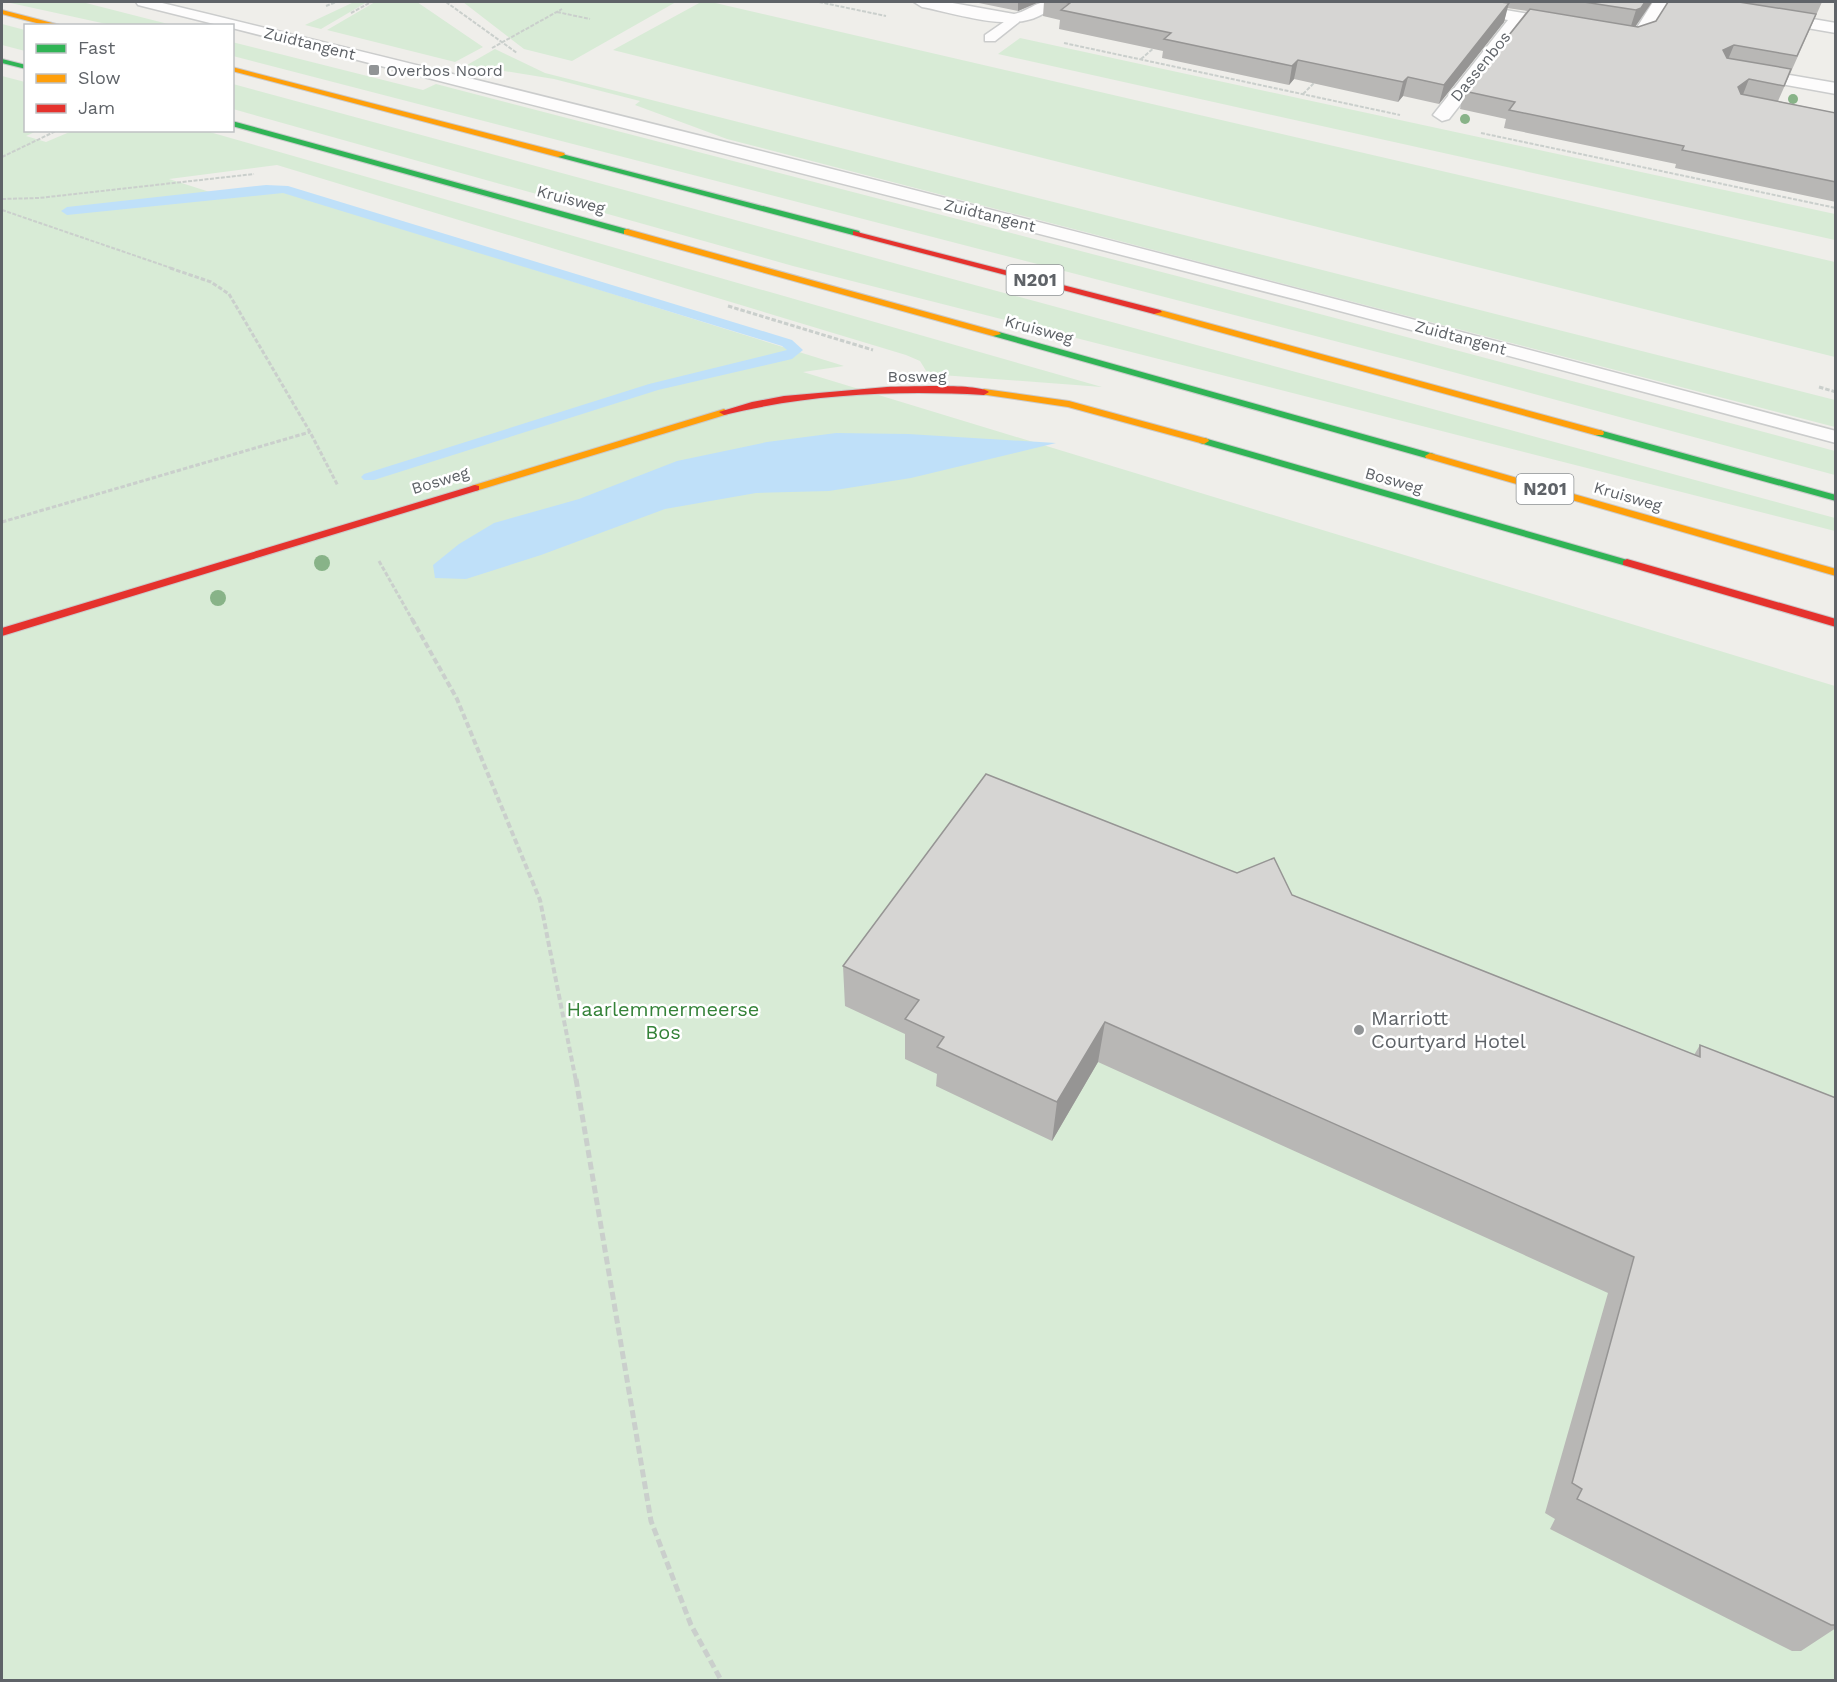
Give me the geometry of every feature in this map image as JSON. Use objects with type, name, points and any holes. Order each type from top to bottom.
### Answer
[{"type":"main road","points":[[2,12],[50,24]]},
{"type":"main road","points":[[2,61],[24,66]]},
{"type":"main road","name":"N201","points":[[234,70],[1225,330],[1836,498]]},
{"type":"main road","name":"Kruisweg","points":[[234,124],[1243,402],[1836,573]]},
{"type":"main road","name":"Bosweg","points":[[2,632],[357,522],[748,405],[822,394],[908,392],[994,393],[1052,400],[1123,418],[1836,623]]},
{"type":"street","points":[[922,2],[1014,19],[1029,16],[1048,2]]},
{"type":"street","name":"Dassenbos","points":[[1432,2],[1632,38],[1642,33],[1661,2]]},
{"type":"street","points":[[1750,14],[1836,28]]},
{"type":"street","name":"Dassenbos","points":[[1442,115],[1519,18]]},
{"type":"street","points":[[1727,69],[1836,89]]},
{"type":"lane","name":"Zuidtangent","points":[[143,2],[233,24]]},
{"type":"lane","points":[[990,38],[1014,19]]},
{"type":"lane","name":"Zuidtangent","points":[[234,24],[438,74],[1309,297],[1836,437]]},
{"type":"path","points":[[446,2],[503,42]]},
{"type":"path","points":[[485,51],[562,9]]},
{"type":"path","points":[[556,12],[590,19]]},
{"type":"path","points":[[1141,59],[1159,44]]},
{"type":"path","points":[[1303,94],[1318,78]]},
{"type":"path","points":[[2,157],[54,132]]},
{"type":"path","points":[[2,199],[39,198],[256,173]]},
{"type":"path","points":[[2,210],[211,282],[229,294],[310,432],[357,522],[457,699],[540,900],[582,1108],[620,1350],[651,1521],[691,1625],[721,1680]]},
{"type":"path","points":[[727,306],[887,354],[901,362],[907,372],[908,392]]},
{"type":"path","points":[[2,522],[310,432]]},
{"type":"green space","points":[[6,2],[82,2],[168,24],[106,24]]},
{"type":"green space","points":[[354,2],[367,2],[321,29],[305,25]]},
{"type":"green space","points":[[375,2],[417,2],[483,47],[455,62],[327,30]]},
{"type":"green space","points":[[463,2],[676,2],[572,61],[524,49]]},
{"type":"green space","points":[[701,2],[711,2],[1835,262],[1835,357],[613,50]]},
{"type":"green space","points":[[2,24],[24,30],[24,51],[2,45]]},
{"type":"green space","points":[[1020,38],[1835,214],[1835,240],[998,54]]},
{"type":"green space","points":[[234,43],[423,90],[436,84],[1177,276],[1835,451],[1835,475],[1412,361],[234,56]]},
{"type":"green space","points":[[495,49],[545,73],[1835,400],[1835,427],[727,139],[635,105],[640,101],[554,79],[467,65]]},
{"type":"green space","name":"Haarlemmermeerse Bos","points":[[2,76],[24,82],[24,132],[35,132],[26,136],[46,142],[70,132],[210,132],[1102,387],[928,374],[920,361],[906,355],[277,165],[169,179],[213,193],[276,189],[844,366],[803,372],[1835,686],[1835,1680],[2,1680]]},
{"type":"green space","points":[[234,84],[1835,518],[1835,531],[793,266],[234,109]]},
{"type":"water","points":[[836,433],[908,434],[1056,443],[911,478],[829,491],[756,493],[665,509],[541,555],[466,579],[435,578],[433,565],[459,544],[494,523],[579,499],[677,461],[767,442]]},
{"type":"building","points":[[1064,2],[1509,3],[1444,85],[1408,77],[1403,82],[1298,60],[1292,66],[1164,39],[1171,33],[1061,10],[1070,3]]},
{"type":"building","points":[[1584,2],[1645,2],[1641,8],[1636,10]]},
{"type":"building","points":[[1668,2],[1739,2],[1816,14],[1797,56],[1734,45],[1723,50],[1727,58],[1791,69],[1784,86],[1749,79],[1738,87],[1741,94],[1836,113],[1836,182],[1682,150],[1684,146],[1509,110],[1515,102],[1464,91],[1530,9],[1638,27],[1656,21]]},
{"type":"building","points":[[986,774],[1237,873],[1274,858],[1292,895],[1700,1057],[1700,1045],[1836,1098],[1836,1625],[1831,1625],[1577,1499],[1582,1489],[1572,1483],[1634,1257],[1105,1022],[1057,1102],[937,1047],[944,1037],[905,1019],[919,1000],[843,966]]},
{"type":"waterway","points":[[67,211],[266,189],[284,189],[787,343],[796,350],[787,356],[654,387],[369,477]]},
{"type":"traffic: fast","points":[[2,61],[24,66]]},
{"type":"traffic: fast","points":[[234,124],[627,232]]},
{"type":"traffic: fast","points":[[561,155],[856,233]]},
{"type":"traffic: fast","points":[[996,334],[1430,456]]},
{"type":"traffic: fast","points":[[1599,433],[1836,498]]},
{"type":"traffic: fast","points":[[1204,441],[1627,563]]},
{"type":"traffic: slow","points":[[2,12],[50,24]]},
{"type":"traffic: slow","points":[[234,70],[561,155]]},
{"type":"traffic: slow","points":[[627,232],[996,334]]},
{"type":"traffic: slow","points":[[1157,312],[1599,433]]},
{"type":"traffic: slow","points":[[984,392],[1069,404],[1204,441]]},
{"type":"traffic: slow","points":[[475,488],[724,412]]},
{"type":"traffic: slow","points":[[1430,456],[1836,573]]},
{"type":"traffic: jam","points":[[856,233],[1157,312]]},
{"type":"traffic: jam","points":[[724,412],[784,399],[852,392],[887,390],[984,392]]},
{"type":"traffic: jam","points":[[2,632],[475,488]]},
{"type":"traffic: jam","points":[[1627,563],[1836,623]]},
{"type":"place","name":"Overbos Noord","points":[[374,70]]},
{"type":"place","name":"Marriott Courtyard Hotel","points":[[1359,1030]]}]
